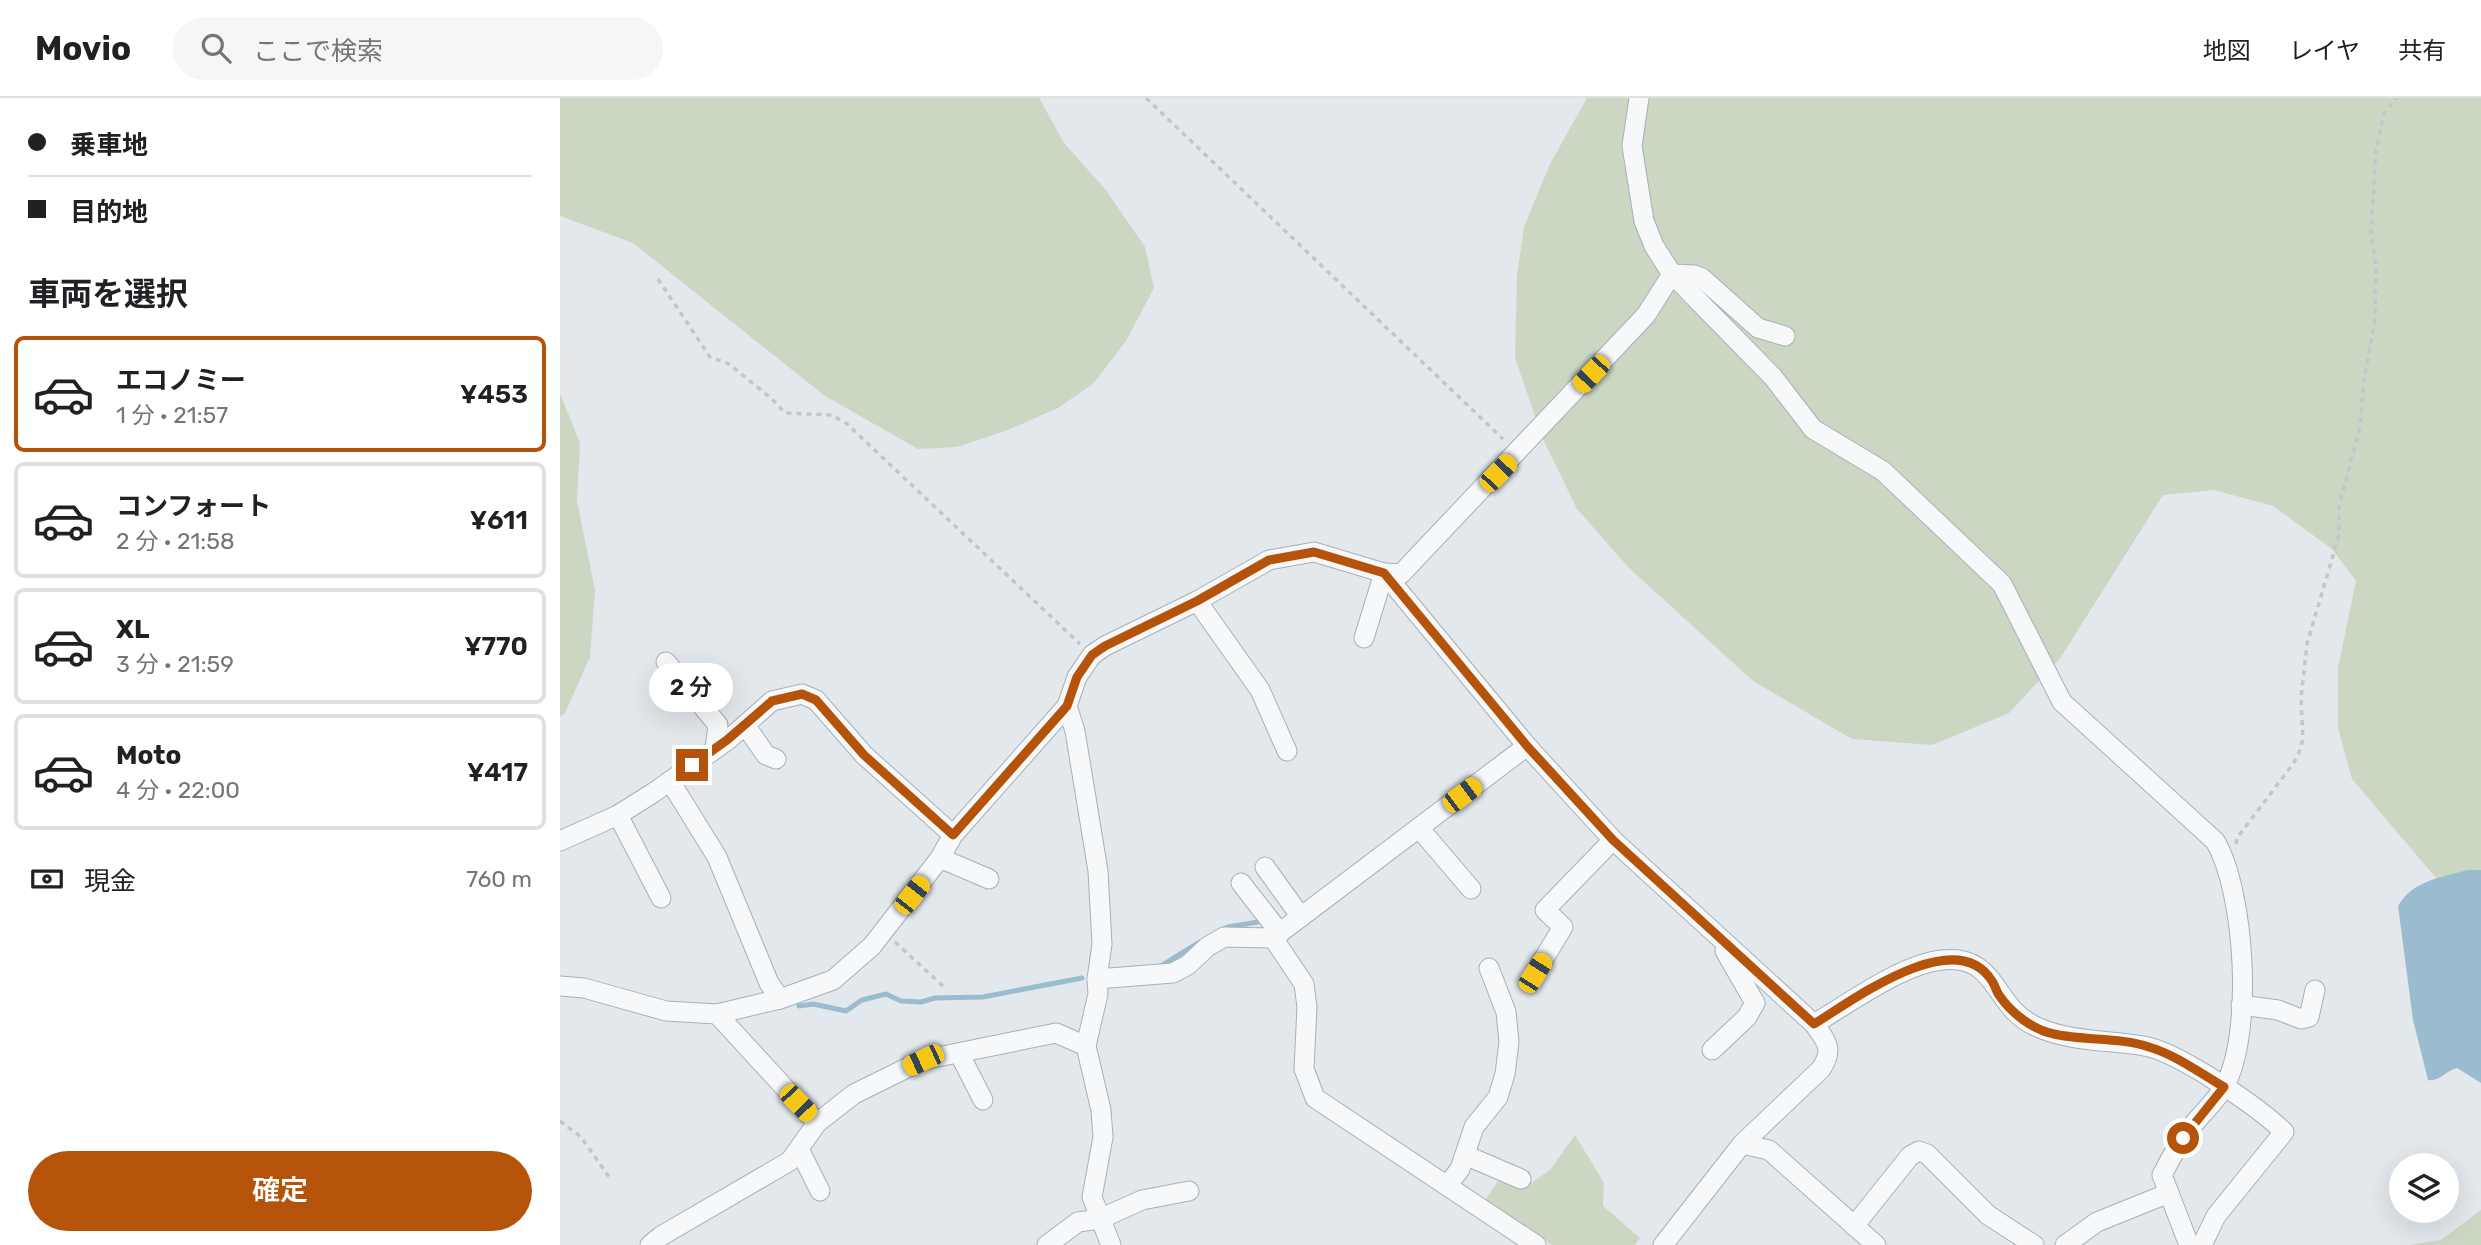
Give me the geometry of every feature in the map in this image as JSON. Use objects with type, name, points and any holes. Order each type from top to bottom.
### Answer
[{"type":"street","points":[[1639,98],[1632,146],[1644,221],[1654,246],[1672,274],[1773,377],[1813,429],[1883,471],[2002,584],[2062,702],[2215,841],[2225,857],[2243,960],[2236,1054],[2224,1087],[2175,1150],[2162,1175],[2189,1245]]},
{"type":"street","points":[[560,986],[584,988],[666,1010],[717,1014],[780,999],[834,980],[872,946],[940,858],[953,835],[1067,706],[1077,677],[1092,655],[1269,560],[1314,552],[1384,573],[1401,574],[1646,315],[1672,274]]},
{"type":"street","points":[[1672,274],[1702,278],[1746,320],[1758,328],[1785,336]]},
{"type":"street","points":[[1364,638],[1384,573]]},
{"type":"street","points":[[1384,573],[1527,746],[1613,840],[1814,1024],[1827,1042],[1828,1058],[1821,1069],[1742,1144],[1668,1243]]},
{"type":"street","points":[[1197,601],[1259,690],[1287,751]]},
{"type":"street","points":[[666,662],[718,725],[715,749]]},
{"type":"street","points":[[560,841],[618,815],[670,781],[715,749],[772,701],[802,694],[816,700],[864,755],[953,835]]},
{"type":"street","points":[[1067,706],[1075,731],[1098,871],[1102,944],[1097,979],[1098,995],[1086,1046],[1101,1110],[1103,1137],[1092,1197],[1111,1245]]},
{"type":"street","points":[[745,725],[766,755],[776,759]]},
{"type":"street","points":[[1097,979],[1173,973],[1188,965],[1207,947],[1224,937],[1277,936],[1527,746]]},
{"type":"street","points":[[670,781],[717,856],[769,984],[780,999]]},
{"type":"street","points":[[618,815],[661,898]]},
{"type":"street","points":[[1419,828],[1471,889]]},
{"type":"street","points":[[1535,973],[1563,926],[1545,910],[1613,840]]},
{"type":"street","points":[[940,858],[989,878]]},
{"type":"street","points":[[1265,867],[1301,916]]},
{"type":"street","points":[[1241,883],[1277,936],[1304,984],[1307,1007],[1304,1069],[1315,1098],[1536,1245]]},
{"type":"street","points":[[1712,1050],[1747,1017],[1755,1003],[1723,948],[1725,940]]},
{"type":"street","points":[[1814,1024],[1912,968],[1941,960],[1970,961],[1991,979],[2012,1011],[2032,1025],[2053,1034],[2148,1046],[2189,1066],[2270,1118],[2284,1132],[2216,1216],[2202,1245]]},
{"type":"street","points":[[1447,1186],[1460,1169],[1474,1127],[1497,1097],[1505,1074],[1510,1042],[1506,1012],[1489,968]]},
{"type":"street","points":[[2241,1005],[2278,1010],[2301,1019],[2309,1017],[2315,990]]},
{"type":"street","points":[[717,1014],[817,1123]]},
{"type":"street","points":[[650,1245],[790,1161],[817,1123],[853,1094],[923,1060],[1056,1033],[1086,1046]]},
{"type":"street","points":[[959,1053],[983,1100]]},
{"type":"street","points":[[1742,1144],[1769,1150],[1876,1245]]},
{"type":"street","points":[[799,1149],[820,1191]]},
{"type":"street","points":[[1854,1226],[1910,1156],[1919,1151],[1927,1154],[1988,1215],[2034,1245]]},
{"type":"street","points":[[1465,1155],[1521,1179]]},
{"type":"street","points":[[1047,1245],[1078,1222],[1100,1219],[1142,1200],[1189,1191]]},
{"type":"street","points":[[2065,1245],[2097,1222],[2169,1193]]},
{"type":"path","points":[[1146,98],[1517,453]]},
{"type":"path","points":[[2228,872],[2235,859],[2237,838],[2290,768],[2298,756],[2303,739],[2301,698],[2306,644],[2339,535],[2339,506],[2360,432],[2365,374],[2375,320],[2376,265],[2371,233],[2376,151],[2384,113],[2397,98]]},
{"type":"path","points":[[657,279],[710,356],[729,364],[785,413],[832,415],[846,423],[1092,655]]},
{"type":"path","points":[[883,932],[944,988]]},
{"type":"path","points":[[560,1121],[581,1137],[609,1177]]},
{"type":"green space","points":[[560,98],[1039,98],[1064,143],[1105,189],[1145,247],[1154,288],[1126,341],[1093,384],[1058,408],[1008,430],[957,447],[918,449],[825,396],[633,243],[560,216]]},
{"type":"green space","points":[[1587,98],[2481,98],[2481,936],[2447,891],[2352,779],[2338,728],[2338,668],[2356,581],[2332,549],[2273,506],[2214,490],[2163,495],[2061,657],[2009,713],[1932,745],[1852,739],[1753,681],[1629,568],[1577,509],[1543,439],[1515,358],[1517,275],[1524,227],[1550,164]]},
{"type":"green space","points":[[560,393],[580,443],[577,501],[595,590],[590,657],[565,713],[560,717]]},
{"type":"green space","points":[[1575,1135],[1604,1183],[1603,1206],[1640,1238],[1635,1245],[1552,1245],[1485,1200],[1501,1177],[1524,1188],[1550,1170]]},
{"type":"green space","points":[[2481,1210],[2481,1245],[2409,1245],[2441,1240]]},
{"type":"water","points":[[2467,870],[2481,870],[2481,1083],[2457,1068],[2436,1079],[2428,1080],[2413,1020],[2398,906],[2404,897],[2420,885]]},
{"type":"waterway","points":[[1221,930],[1258,922]]},
{"type":"waterway","points":[[1161,966],[1200,942]]},
{"type":"waterway","points":[[799,1006],[813,1004],[846,1011],[862,1000],[886,994],[901,1001],[921,1002],[935,998],[983,997],[1082,978]]},
{"type":"route","points":[[692,765],[727,740],[772,701],[802,694],[816,700],[864,755],[953,835],[1067,706],[1077,677],[1092,655],[1269,560],[1314,552],[1384,573],[1527,746],[1613,840],[1814,1024],[1912,968],[1941,960],[1970,961],[1991,979],[2012,1011],[2032,1025],[2053,1034],[2148,1046],[2224,1087],[2183,1138]]}]
